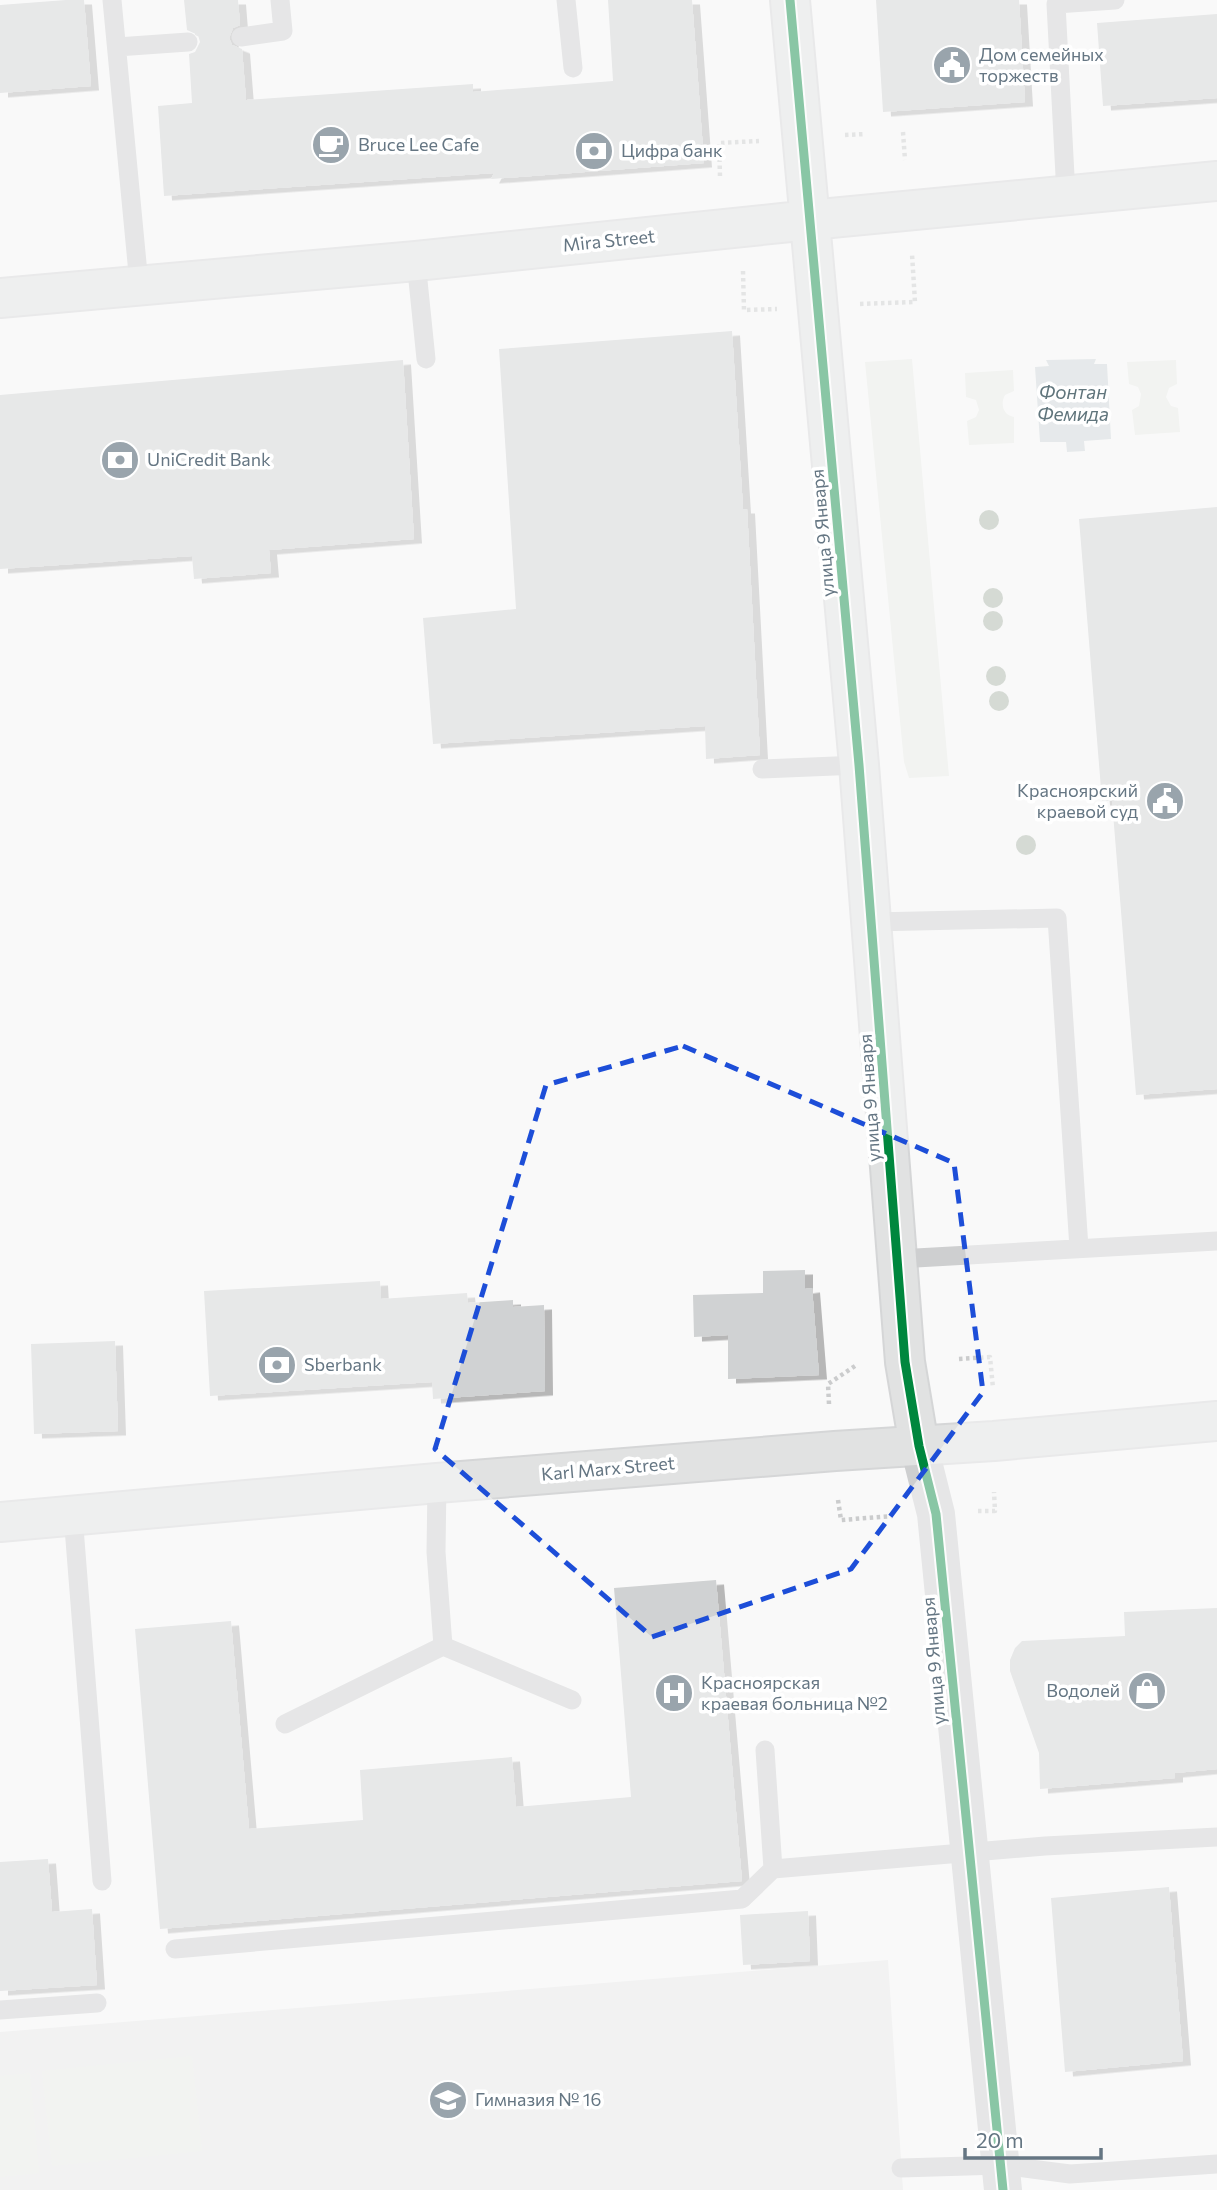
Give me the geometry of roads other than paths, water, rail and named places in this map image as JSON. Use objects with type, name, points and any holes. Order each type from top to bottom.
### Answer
[{"type":"main road","name":"улица 9 Января","points":[[790,0],[859,765],[905,1362],[919,1446]]},
{"type":"main road","name":"Mira Street","points":[[0,298],[416,261],[1217,180]]},
{"type":"main road","name":"Karl Marx Street","points":[[0,1522],[437,1483],[1217,1421]]},
{"type":"street","name":"улица 9 Января","points":[[919,1446],[936,1514],[1002,2178]]},
{"type":"lane","points":[[112,0],[139,284]]},
{"type":"lane","points":[[241,37],[283,31],[280,0]]},
{"type":"lane","points":[[566,0],[573,68]]},
{"type":"lane","points":[[1066,195],[1056,4],[1115,0]]},
{"type":"lane","points":[[117,47],[188,42]]},
{"type":"lane","points":[[416,261],[426,359]]},
{"type":"lane","points":[[762,769],[859,765]]},
{"type":"lane","points":[[872,922],[1057,918],[1079,1248]]},
{"type":"lane","points":[[898,1259],[1217,1241]]},
{"type":"lane","points":[[437,1483],[436,1552],[443,1646]]},
{"type":"lane","points":[[73,1515],[102,1881]]},
{"type":"lane","points":[[285,1724],[443,1646],[572,1700]]},
{"type":"lane","points":[[765,1750],[774,1869]]},
{"type":"lane","points":[[175,1949],[742,1899],[774,1869],[968,1852],[1217,1837]]},
{"type":"lane","points":[[0,2010],[97,2003]]},
{"type":"lane","points":[[901,2168],[1002,2178],[1217,2164]]},
{"type":"water","name":"Фонтан Фемида","points":[[1096,359],[1094,364],[1107,364],[1111,439],[1084,441],[1085,451],[1067,452],[1066,442],[1040,442],[1035,367],[1049,366],[1046,360]]},
{"type":"place","name":"Дом семейных торжеств","points":[[952,65]]},
{"type":"place","name":"Bruce Lee Cafe","points":[[331,145]]},
{"type":"place","name":"Цифра банк","points":[[594,151]]},
{"type":"place","name":"UniCredit Bank","points":[[120,460]]},
{"type":"place","name":"Красноярский краевой суд","points":[[1165,801]]},
{"type":"place","name":"Sberbank","points":[[277,1365]]},
{"type":"place","name":"Водолей","points":[[1147,1691]]},
{"type":"place","name":"Красноярская краевая больница №2","points":[[674,1693]]},
{"type":"place","name":"Гимназия № 16","points":[[448,2100]]}]
